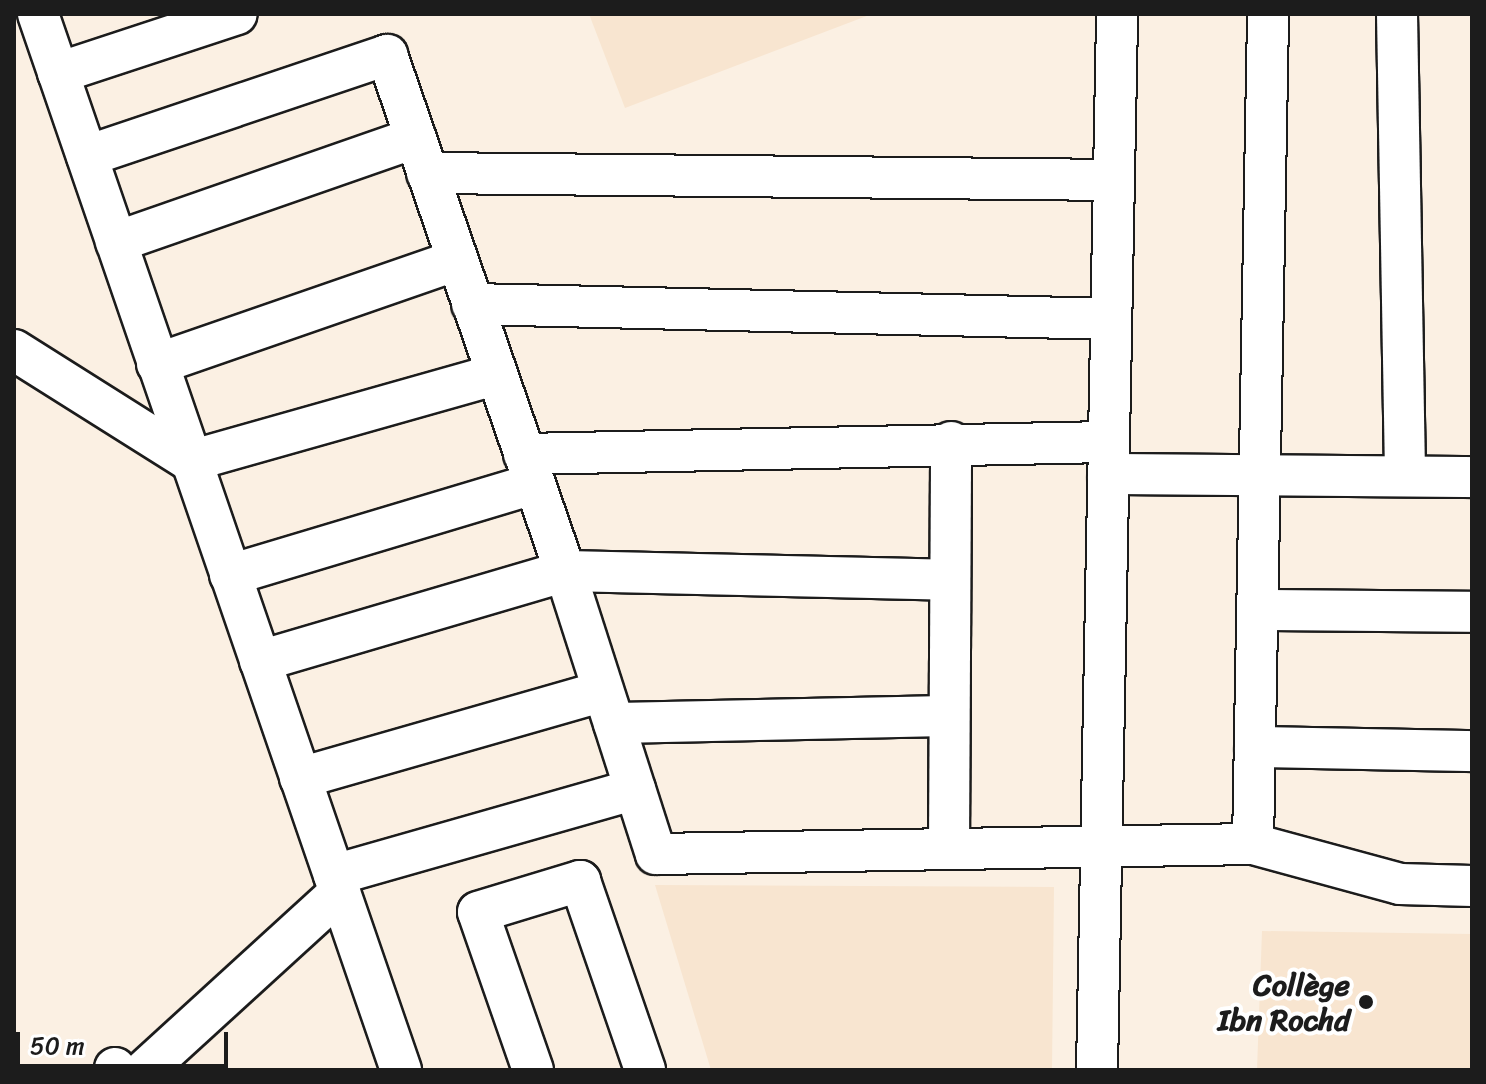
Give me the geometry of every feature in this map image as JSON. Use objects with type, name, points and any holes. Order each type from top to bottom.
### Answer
[{"type":"street","points":[[38,14],[401,1070]]},
{"type":"street","points":[[58,73],[237,14]]},
{"type":"street","points":[[1097,1070],[1117,14]]},
{"type":"street","points":[[1253,844],[1261,610],[1259,475],[1268,14]]},
{"type":"street","points":[[1397,14],[1405,476]]},
{"type":"street","points":[[87,156],[387,55],[565,571],[656,854],[949,846],[1253,844],[1400,884],[1472,886]]},
{"type":"street","points":[[116,242],[421,156],[1113,180]]},
{"type":"street","points":[[157,364],[457,260]]},
{"type":"street","points":[[472,304],[1111,319]]},
{"type":"street","points":[[14,350],[190,461],[497,374]]},
{"type":"street","points":[[230,575],[529,469],[951,442],[1259,475],[1472,477]]},
{"type":"street","points":[[949,846],[951,442]]},
{"type":"street","points":[[260,661],[565,571],[950,580]]},
{"type":"street","points":[[1261,610],[1472,612]]},
{"type":"street","points":[[300,778],[608,707],[949,716]]},
{"type":"street","points":[[1255,747],[1472,751]]},
{"type":"street","points":[[125,1069],[337,883],[635,789]]},
{"type":"street","points":[[533,1070],[478,912],[580,881],[645,1070]]},
{"type":"shaded area","points":[[589,14],[872,14],[625,108]]},
{"type":"shaded area","points":[[655,885],[1054,887],[1052,1070],[711,1070]]},
{"type":"shaded area","name":"Collège Ibn Rochd","points":[[1262,931],[1472,934],[1472,1070],[1257,1070]]},
{"type":"place","name":"Collège Ibn Rochd","points":[[1366,1002]]}]
